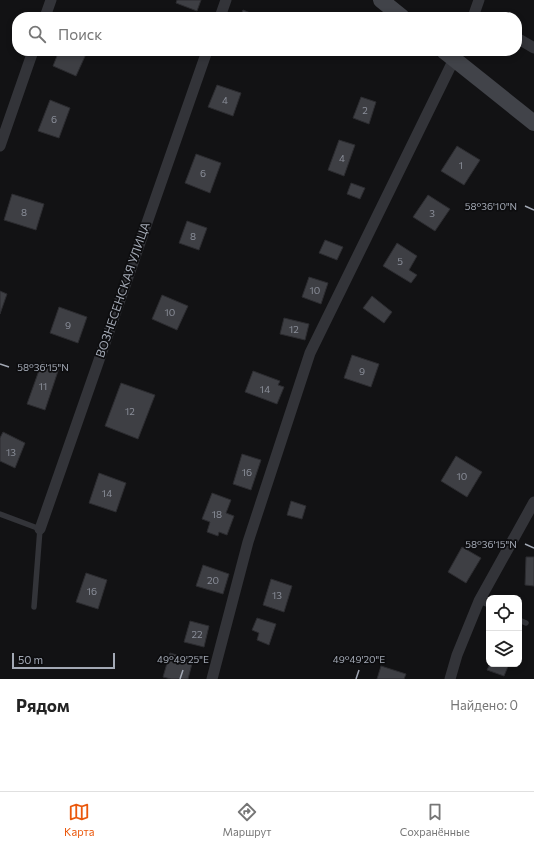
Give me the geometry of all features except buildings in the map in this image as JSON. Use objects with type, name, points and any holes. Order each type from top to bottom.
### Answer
[{"type":"street","points":[[47,12],[51,0]]},
{"type":"street","points":[[222,12],[226,0]]},
{"type":"street","points":[[381,0],[396,12]]},
{"type":"street","points":[[476,12],[479,0]]},
{"type":"street","points":[[522,41],[534,48]]},
{"type":"street","points":[[0,146],[31,56]]},
{"type":"street","name":"ВОЗНЕСЕНСКАЯ УЛИЦА","points":[[40,529],[206,56]]},
{"type":"street","points":[[212,679],[248,542],[310,353],[451,56]]},
{"type":"street","points":[[454,56],[534,123]]},
{"type":"street","points":[[450,679],[457,655],[534,502]]},
{"type":"lane","points":[[0,514],[40,529],[34,607]]},
{"type":"lane","points":[[522,621],[526,623]]}]
